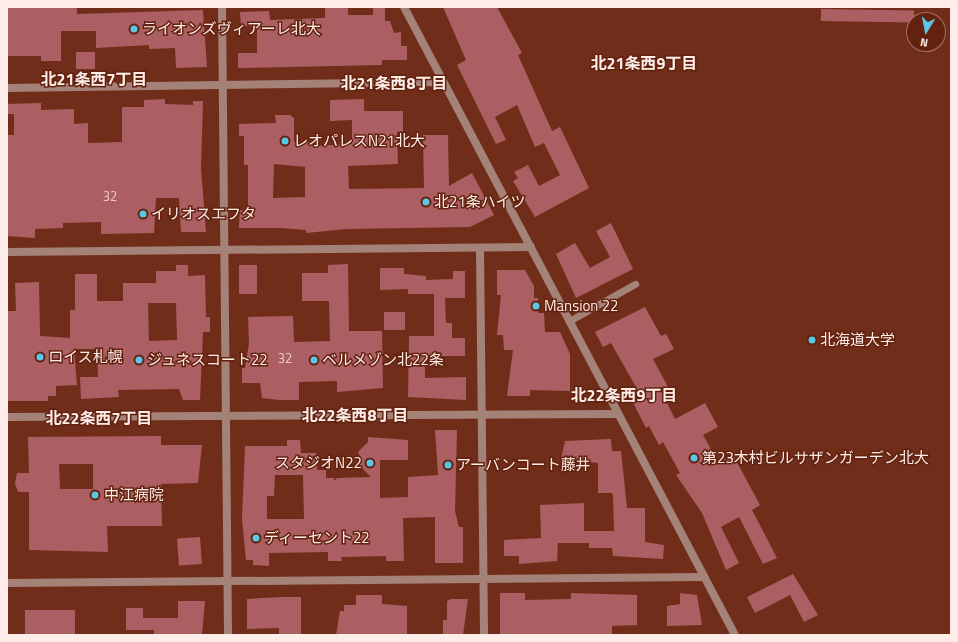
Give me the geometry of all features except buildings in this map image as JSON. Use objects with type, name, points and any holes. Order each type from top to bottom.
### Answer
[{"type":"street","points":[[222,7],[228,635]]},
{"type":"street","points":[[404,7],[531,247],[617,414],[735,635]]},
{"type":"street","points":[[7,88],[443,82]]},
{"type":"street","points":[[7,252],[531,247]]},
{"type":"street","points":[[480,248],[484,635]]},
{"type":"street","points":[[7,417],[482,413],[617,414]]},
{"type":"street","points":[[7,583],[704,577]]},
{"type":"lane","points":[[569,321],[634,284]]},
{"type":"place","name":"ライオンズヴィアーレ北大","points":[[134,29]]},
{"type":"place","name":"レオパレスN21北大","points":[[285,141]]},
{"type":"place","name":"北21条ハイツ","points":[[426,202]]},
{"type":"place","name":"イリオスエフタ","points":[[143,214]]},
{"type":"place","name":"Mansion 22","points":[[536,306]]},
{"type":"place","name":"北海道大学","points":[[812,340]]},
{"type":"place","name":"ロイス札幌","points":[[40,357]]},
{"type":"place","name":"ジュネスコート22","points":[[139,360]]},
{"type":"place","name":"ベルメゾン北22条","points":[[314,360]]},
{"type":"place","name":"第23木村ビルサザンガーデン北大","points":[[694,458]]},
{"type":"place","name":"スタジオN22","points":[[370,463]]},
{"type":"place","name":"アーバンコート藤井","points":[[448,465]]},
{"type":"place","name":"中江病院","points":[[95,495]]},
{"type":"place","name":"ディーセント22","points":[[256,538]]},
{"type":"district","name":"北21条西9丁目","points":[[644,63]]},
{"type":"district","name":"北21条西7丁目","points":[[94,79]]},
{"type":"district","name":"北21条西8丁目","points":[[394,83]]},
{"type":"district","name":"北22条西9丁目","points":[[624,395]]},
{"type":"district","name":"北22条西8丁目","points":[[355,415]]},
{"type":"district","name":"北22条西7丁目","points":[[99,418]]}]
